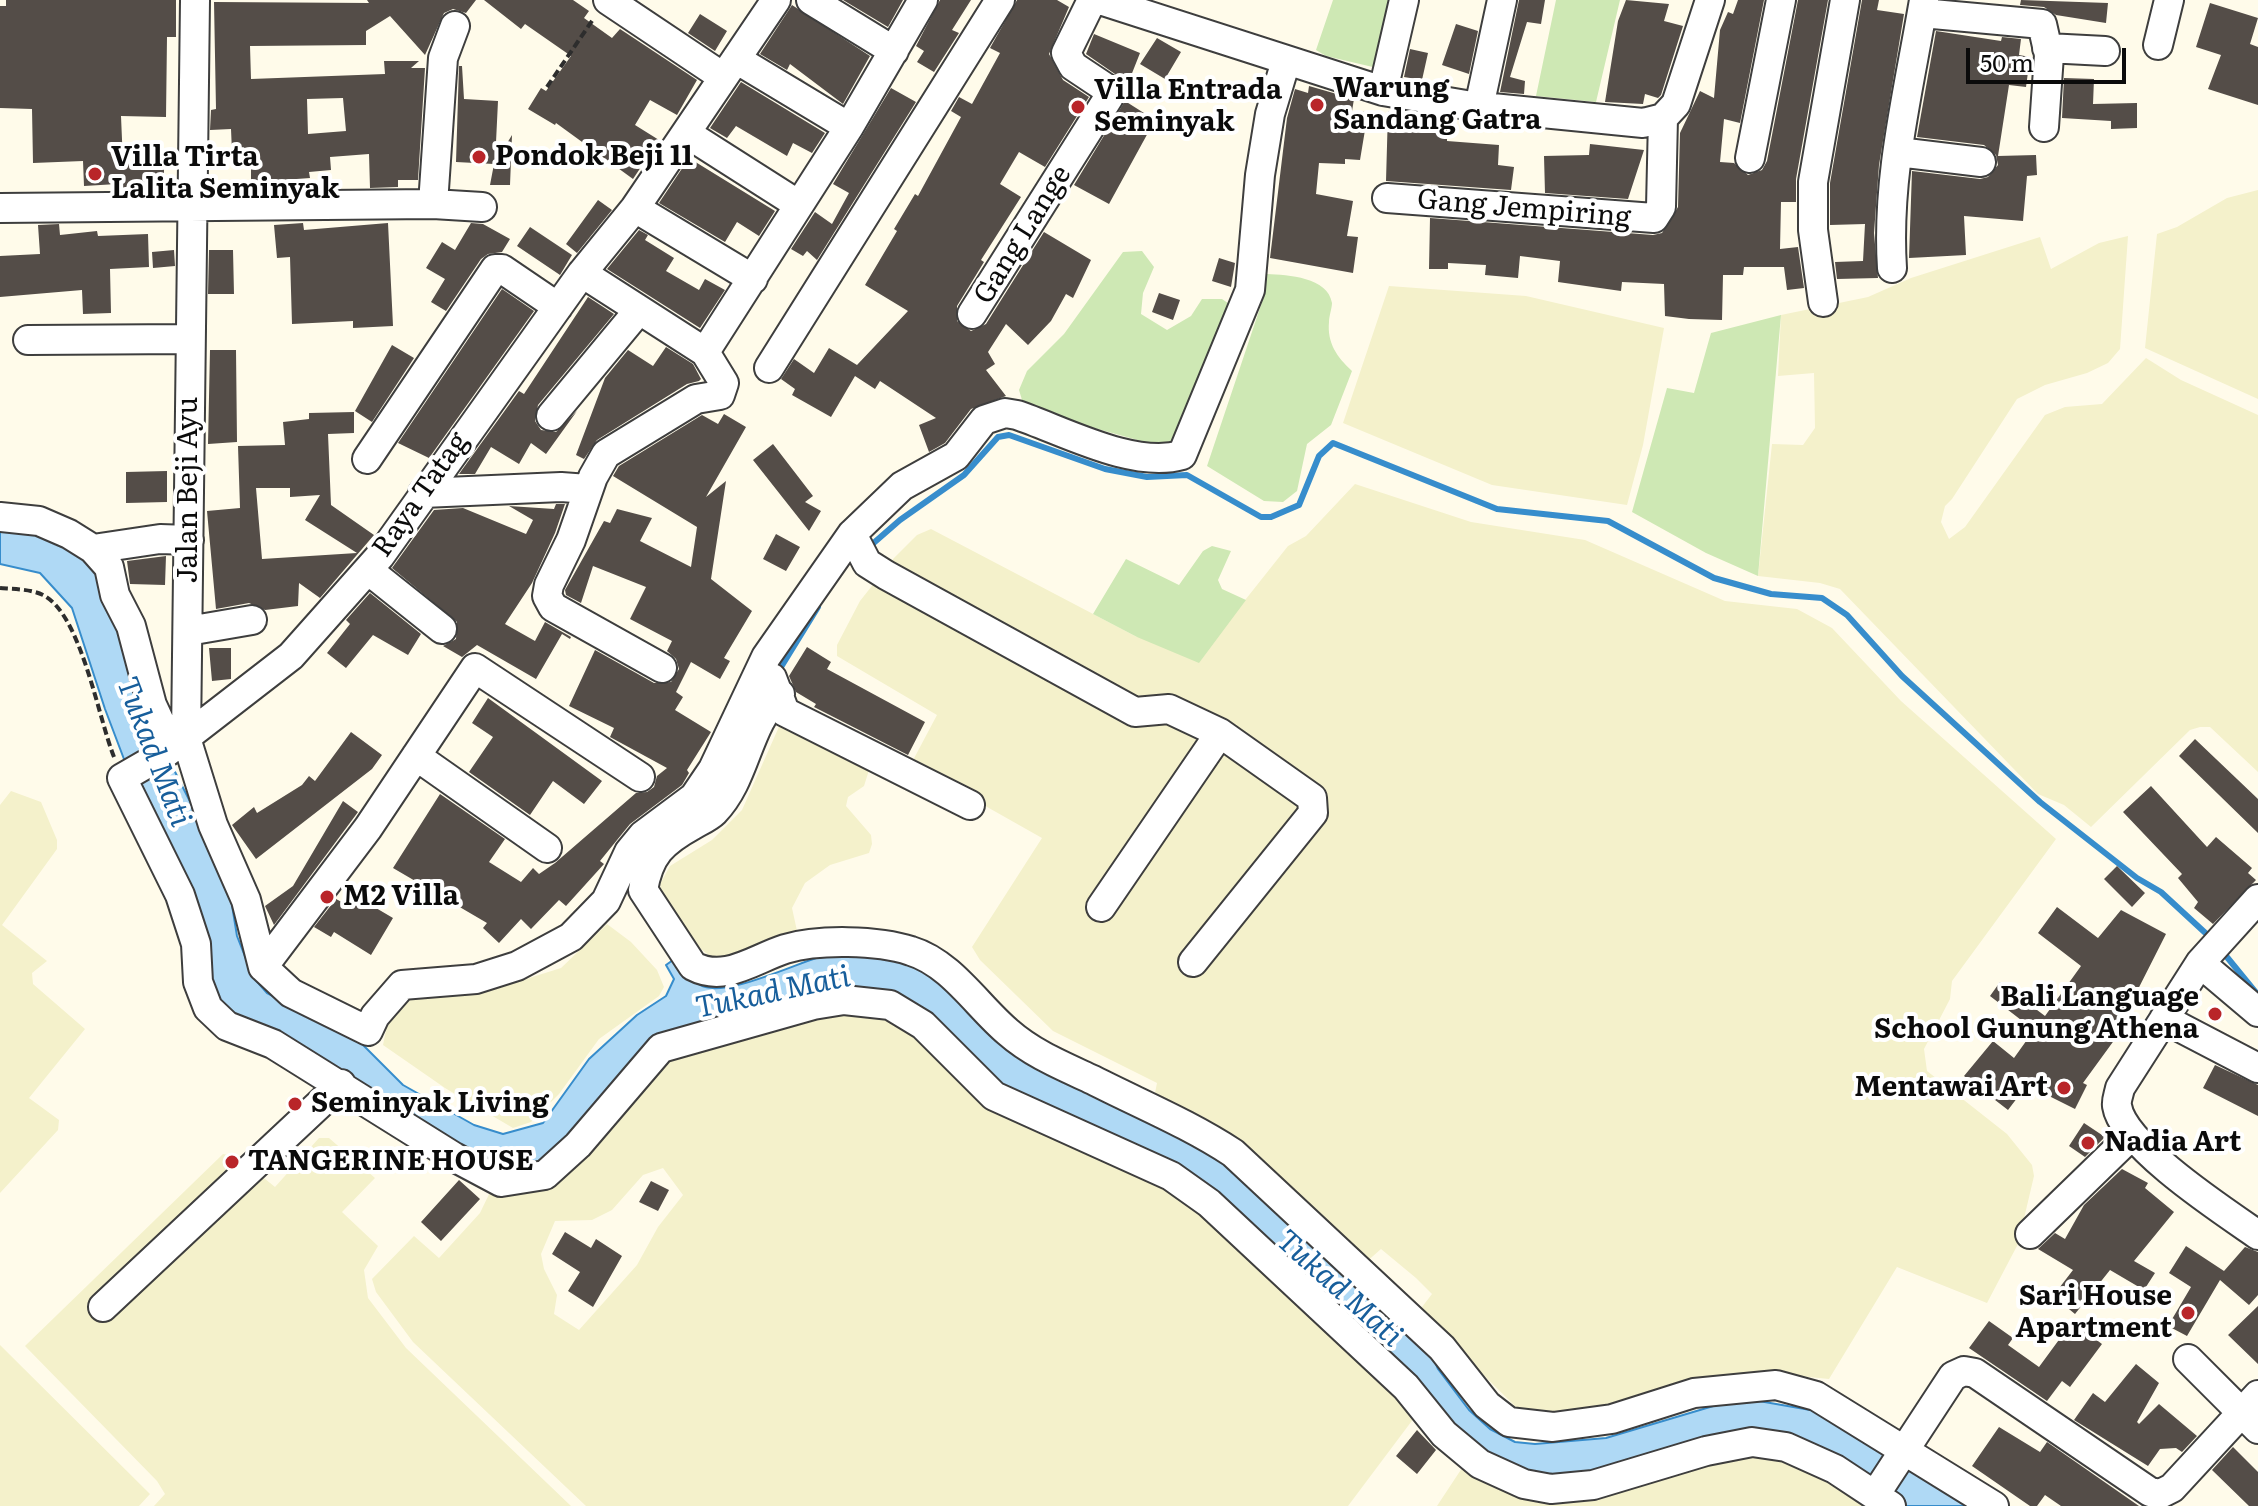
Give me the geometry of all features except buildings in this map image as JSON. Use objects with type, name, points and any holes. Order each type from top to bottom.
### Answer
[{"type":"street","name":"Jalan Beji Ayu","points":[[195,0],[188,631],[175,746],[246,900],[263,967]]},
{"type":"street","name":"Raya Tatag","points":[[124,776],[175,746],[291,656],[368,570],[582,273],[635,208],[776,0]]},
{"type":"street","points":[[811,0],[894,51]]},
{"type":"street","points":[[705,352],[849,127],[923,0]]},
{"type":"street","points":[[769,368],[1000,0]]},
{"type":"street","name":"Gang Lange","points":[[972,314],[1107,101],[1106,88],[1073,66],[1066,53],[1092,0]]},
{"type":"street","points":[[1100,0],[1383,91],[1479,107],[1643,123],[1663,118],[1676,104],[1710,0]]},
{"type":"street","points":[[1383,91],[1404,0]]},
{"type":"street","points":[[1479,107],[1502,0]]},
{"type":"street","points":[[1750,158],[1781,0]]},
{"type":"street","points":[[1823,302],[1813,230],[1813,182],[1845,0]]},
{"type":"street","points":[[2158,45],[2169,0]]},
{"type":"street","points":[[604,5],[849,127]]},
{"type":"street","points":[[1892,268],[1889,224],[1923,7],[2042,24],[2047,48],[2044,127]]},
{"type":"street","points":[[433,204],[443,58],[455,26]]},
{"type":"street","points":[[2047,48],[2105,51]]},
{"type":"street","points":[[640,777],[475,668],[368,828],[263,967],[291,993],[368,1031],[375,1016],[402,985],[476,979],[546,953],[571,937],[606,901],[629,852],[643,835],[694,797],[902,486],[956,456],[973,430],[996,415],[1017,415],[1139,457],[1182,455],[1250,290],[1270,114],[1286,61]]},
{"type":"street","name":"Gang Jempiring","points":[[1387,198],[1654,218],[1661,207],[1663,118]]},
{"type":"street","points":[[686,133],[799,205]]},
{"type":"street","points":[[1898,152],[1981,162]]},
{"type":"street","points":[[0,208],[433,204],[482,207]]},
{"type":"street","points":[[635,208],[753,279]]},
{"type":"street","points":[[367,459],[495,269],[502,269],[558,307]]},
{"type":"street","points":[[582,273],[705,352],[724,383],[720,395],[696,399],[606,454],[588,489],[549,585],[548,603],[662,668]]},
{"type":"street","points":[[551,416],[639,310]]},
{"type":"street","points":[[28,340],[189,339]]},
{"type":"street","points":[[423,493],[561,487],[588,489]]},
{"type":"street","points":[[0,517],[39,521],[93,549],[109,567],[115,595],[131,626],[152,705],[175,746]]},
{"type":"street","points":[[93,549],[160,539],[189,540]]},
{"type":"street","points":[[859,548],[1135,712],[1169,709],[1220,733],[1312,798],[1313,813],[1193,962]]},
{"type":"street","points":[[368,570],[442,629]]},
{"type":"street","points":[[188,631],[252,620]]},
{"type":"street","points":[[773,678],[785,712],[970,805]]},
{"type":"street","points":[[773,678],[738,778],[713,813],[675,835],[648,862],[643,890],[693,966],[705,972],[733,971],[785,949],[813,944],[856,943],[912,951],[923,957],[944,969],[1010,1034],[1046,1059],[1194,1128],[1233,1153],[1442,1348],[1487,1405],[1509,1422],[1553,1427],[1612,1419],[1694,1393],[1776,1385],[1816,1396],[1902,1453],[1994,1506]]},
{"type":"street","points":[[1101,907],[1220,733]]},
{"type":"street","points":[[416,756],[547,848]]},
{"type":"street","points":[[124,776],[180,895],[196,944],[198,982],[208,1008],[227,1026],[273,1044],[454,1157],[501,1182],[545,1175],[578,1145],[661,1048],[813,1005],[844,1000],[890,1005],[923,1025],[994,1096],[1171,1176],[1209,1203],[1406,1387],[1444,1434],[1480,1464],[1524,1484],[1551,1489],[1593,1485],[1706,1451],[1752,1442],[1786,1447],[1835,1469],[1881,1497],[1902,1453],[1953,1376],[1964,1371],[1975,1373],[2150,1492],[2160,1494],[2172,1488],[2253,1412],[2188,1359]]},
{"type":"street","points":[[2258,899],[2200,963],[2120,1088],[2117,1107],[2132,1135],[2209,1202],[2258,1235]]},
{"type":"street","points":[[2200,963],[2258,1012]]},
{"type":"street","points":[[2164,1019],[2258,1068]]},
{"type":"street","points":[[103,1307],[341,1084]]},
{"type":"street","points":[[2030,1234],[2132,1135]]},
{"type":"path","points":[[547,87],[604,5]]},
{"type":"path","points":[[0,588],[41,594],[60,608],[84,660],[99,719],[124,776]]},
{"type":"shaded area","points":[[2258,190],[2258,399],[2145,348],[2157,234],[2177,227],[2227,198]]},
{"type":"shaded area","points":[[2128,236],[2120,349],[2108,363],[2087,373],[2045,385],[2017,399],[1945,506],[1941,522],[1949,539],[1965,527],[2045,415],[2065,407],[2102,404],[2146,358],[2181,380],[2258,415],[2258,772],[2210,727],[2190,730],[2091,827],[2064,805],[2038,794],[1840,589],[1820,583],[1758,576],[1772,444],[1803,445],[1815,428],[1814,373],[1778,376],[1781,315],[1868,297],[1911,278],[2040,237],[2051,269],[2099,243]]},
{"type":"shaded area","points":[[1389,286],[1526,296],[1664,328],[1643,445],[1627,505],[1492,485],[1343,423]]},
{"type":"shaded area","points":[[1355,484],[1471,522],[1585,540],[1725,601],[1797,609],[1832,628],[1901,701],[2056,839],[1952,981],[1950,999],[1924,1049],[1927,1071],[2007,1134],[2032,1165],[2034,1176],[2018,1244],[1987,1303],[1897,1267],[1829,1379],[1769,1373],[1636,1402],[1549,1414],[1522,1413],[1432,1324],[1422,1307],[1432,1294],[1416,1278],[1381,1249],[1364,1264],[1233,1140],[1202,1116],[1154,1098],[1157,1083],[1053,1031],[980,960],[972,947],[1042,838],[911,764],[937,715],[837,656],[837,645],[860,601],[894,558],[917,535],[931,529],[1137,637],[1238,609],[1288,546],[1306,536]]},
{"type":"shaded area","points":[[782,720],[870,767],[864,786],[848,797],[846,806],[871,835],[872,844],[869,853],[830,865],[805,883],[792,908],[799,940],[716,961],[701,949],[661,895],[660,884],[670,866],[712,840],[742,810]]},
{"type":"shaded area","points":[[11,791],[41,802],[57,840],[57,849],[2,925],[47,961],[32,973],[33,984],[85,1029],[29,1098],[59,1120],[58,1130],[0,1193],[0,805]]},
{"type":"shaded area","points":[[607,924],[631,942],[657,970],[664,987],[659,996],[599,1039],[559,1094],[531,1122],[513,1128],[445,1088],[383,1045],[387,1025],[399,1008],[414,996],[475,995],[561,968]]},
{"type":"shaded area","points":[[815,1013],[888,1013],[1203,1209],[1417,1414],[1348,1506],[586,1506],[413,1342],[376,1292],[372,1279],[414,1236],[439,1258],[480,1213],[492,1188],[665,1055]],"holes":[[[663,1168],[683,1195],[658,1227],[637,1265],[579,1330],[554,1314],[557,1295],[544,1269],[541,1254],[555,1221],[592,1220],[612,1210],[643,1175]]]},
{"type":"shaded area","points":[[319,1138],[329,1138],[375,1178],[342,1212],[378,1246],[364,1270],[368,1298],[406,1348],[571,1506],[154,1506],[165,1494],[157,1481],[25,1346],[223,1154],[238,1157],[275,1187]]},
{"type":"shaded area","points":[[0,1345],[150,1494],[139,1506],[0,1506]]},
{"type":"shaded area","points":[[1758,1456],[1793,1461],[1878,1506],[1437,1506],[1466,1462],[1543,1501],[1615,1494],[1712,1464]]},
{"type":"green space","points":[[1333,0],[1395,0],[1377,68],[1326,56],[1316,50]]},
{"type":"green space","points":[[1556,0],[1620,0],[1596,102],[1536,96]]},
{"type":"green space","points":[[1142,251],[1154,267],[1143,293],[1141,314],[1167,330],[1191,316],[1202,299],[1222,299],[1235,308],[1170,449],[1058,418],[1029,406],[1022,400],[1019,390],[1027,371],[1064,334],[1123,252]]},
{"type":"green space","points":[[1267,274],[1306,279],[1329,294],[1332,303],[1329,320],[1331,343],[1352,371],[1331,425],[1307,444],[1297,491],[1283,502],[1264,501],[1207,466],[1264,296]]},
{"type":"green space","points":[[1781,315],[1758,576],[1706,553],[1632,512],[1667,388],[1694,393],[1711,333]]},
{"type":"green space","points":[[1212,546],[1231,551],[1218,580],[1222,589],[1246,600],[1199,663],[1137,637],[1093,614],[1126,559],[1179,585],[1203,551]]},
{"type":"water","name":"Tukad Mati","points":[[0,529],[51,536],[91,559],[169,760],[213,847],[231,899],[237,936],[253,977],[267,993],[357,1039],[403,1085],[474,1125],[503,1134],[543,1123],[589,1059],[637,1015],[666,996],[674,979],[666,965],[680,955],[697,983],[712,988],[746,983],[836,952],[857,951],[878,955],[920,968],[1214,1149],[1430,1350],[1438,1369],[1469,1410],[1490,1429],[1515,1442],[1535,1444],[1606,1438],[1720,1404],[1759,1401],[1816,1411],[1975,1506],[1902,1506],[1799,1447],[1559,1487],[1498,1470],[1247,1232],[1011,1094],[885,998],[671,1042],[542,1173],[512,1179],[256,1034],[216,1002],[105,709],[72,608],[40,573],[0,564]]},
{"type":"waterway","points":[[869,547],[900,520],[964,475],[998,437],[1009,435],[1105,469],[1147,477],[1187,475],[1261,517],[1271,517],[1299,505],[1319,456],[1333,443],[1497,509],[1608,521],[1714,578],[1771,594],[1822,598],[1847,615],[1902,676],[2040,802],[2137,878],[2161,892],[2213,940]]},
{"type":"waterway","points":[[778,672],[818,607]]},
{"type":"waterway","points":[[2222,951],[2258,995]]},
{"type":"place","name":"Warung Sandang Gatra","points":[[1317,105]]},
{"type":"place","name":"Villa Entrada Seminyak","points":[[1078,107]]},
{"type":"place","name":"Pondok Beji 11","points":[[479,157]]},
{"type":"place","name":"Villa Tirta Lalita Seminyak","points":[[95,174]]},
{"type":"place","name":"M2 Villa","points":[[327,897]]},
{"type":"place","name":"Bali Language School Gunung Athena","points":[[2215,1014]]},
{"type":"place","name":"Mentawai Art","points":[[2064,1088]]},
{"type":"place","name":"Seminyak Living","points":[[295,1104]]},
{"type":"place","name":"Nadia Art","points":[[2088,1143]]},
{"type":"place","name":"TANGERINE HOUSE","points":[[232,1162]]},
{"type":"place","name":"Sari House Apartment","points":[[2188,1313]]}]
